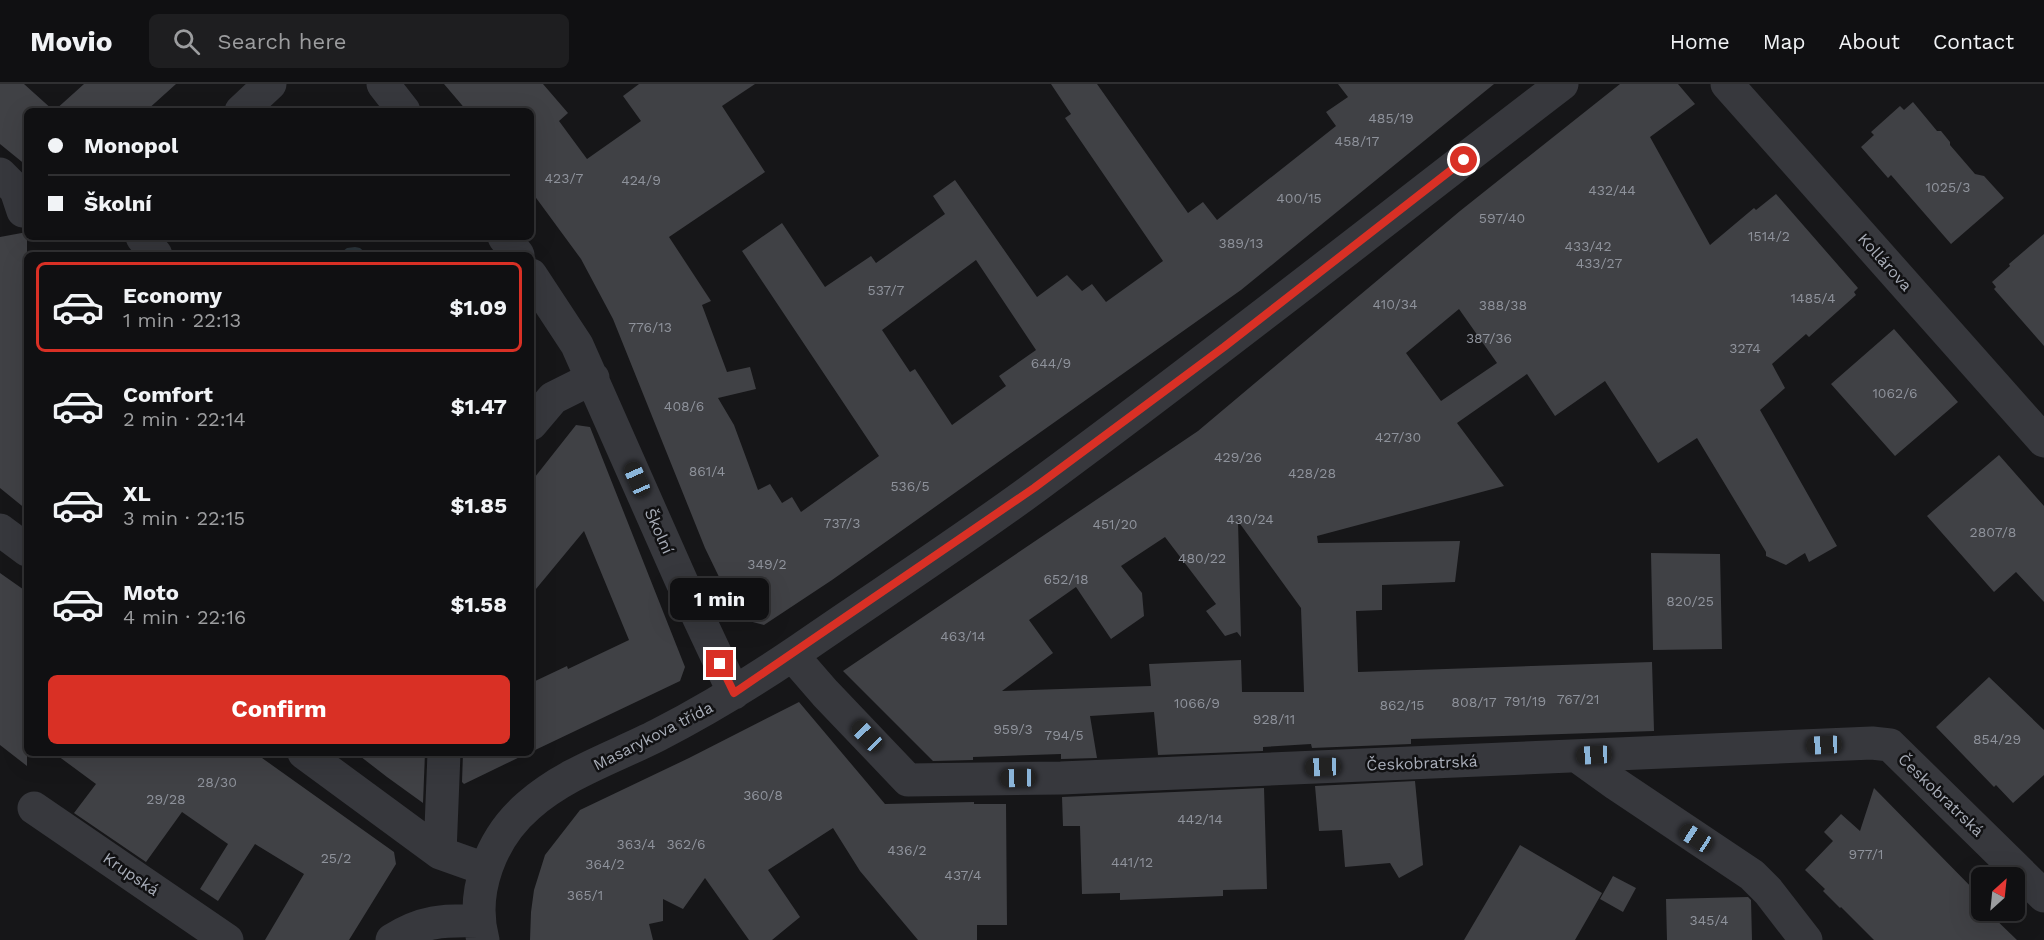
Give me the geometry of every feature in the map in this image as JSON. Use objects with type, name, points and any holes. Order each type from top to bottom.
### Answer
[{"type":"street","points":[[244,108],[270,84]]},
{"type":"street","points":[[383,84],[402,108]]},
{"type":"street","name":"Masarykova třída","points":[[481,931],[480,895],[486,869],[511,822],[529,805],[558,784],[658,735],[734,693],[1034,488],[1224,347],[1562,84]]},
{"type":"street","name":"Kollárova","points":[[1727,84],[2044,441]]},
{"type":"street","points":[[0,174],[16,190],[17,213]]},
{"type":"street","points":[[144,240],[154,252]]},
{"type":"street","points":[[506,240],[516,252]]},
{"type":"street","name":"Školní","points":[[534,280],[577,345],[681,580],[734,693]]},
{"type":"street","points":[[534,420],[552,398],[592,378]]},
{"type":"street","points":[[0,530],[24,548]]},
{"type":"street","name":"Českobratrská","points":[[792,655],[908,780],[1061,778],[1872,743],[1890,745],[2044,896]]},
{"type":"street","points":[[308,756],[440,853],[486,869]]},
{"type":"street","points":[[440,853],[444,756]]},
{"type":"street","points":[[1577,756],[1752,875],[1768,891],[1806,940]]},
{"type":"street","name":"Krupská","points":[[34,808],[227,940]]},
{"type":"street","points":[[392,940],[409,930],[443,920],[481,931]]},
{"type":"shaded area","points":[[347,248],[360,248],[365,252],[342,252]]},
{"type":"building","points":[[0,84],[24,84],[51,108],[24,108],[24,164],[0,144]]},
{"type":"building","points":[[84,84],[176,84],[149,108],[57,108]]},
{"type":"building","points":[[444,84],[543,84],[568,113],[559,121],[587,159],[641,121],[623,96],[639,84],[755,84],[722,106],[765,172],[669,237],[711,301],[702,305],[727,372],[750,367],[756,389],[718,398],[734,425],[758,490],[770,484],[782,503],[792,497],[801,512],[879,456],[742,251],[782,223],[825,287],[871,256],[876,263],[945,214],[933,196],[955,180],[1037,297],[1067,275],[1082,291],[1092,284],[1106,302],[1163,261],[1065,118],[1071,114],[1051,84],[1097,84],[1188,213],[1203,202],[1217,220],[1336,126],[1326,112],[1348,97],[1338,84],[1494,84],[1241,290],[832,580],[764,625],[749,621],[720,579],[705,548],[613,319],[581,259],[534,195],[534,108],[464,108]],"holes":[[[976,260],[1036,350],[999,376],[1006,386],[952,425],[915,369],[910,372],[882,330]]]},
{"type":"building","points":[[1620,84],[1678,84],[1695,104],[1650,137],[1710,245],[1754,208],[1756,210],[1776,194],[1858,288],[1854,292],[1856,295],[1809,337],[1806,334],[1772,364],[1785,388],[1760,410],[1837,546],[1809,562],[1805,553],[1786,565],[1766,556],[1766,552],[1697,438],[1658,463],[1605,381],[1555,416],[1527,374],[1457,423],[1504,486],[1317,536],[1318,543],[1460,541],[1455,582],[1382,585],[1382,610],[1356,611],[1358,672],[1652,662],[1654,731],[1411,739],[1411,744],[1312,748],[1311,744],[1263,747],[1263,751],[1158,755],[1154,712],[1090,716],[1097,758],[1061,759],[1061,754],[973,757],[973,760],[933,761],[843,671],[1198,431],[1460,211]],"holes":[[[1459,309],[1497,363],[1441,401],[1406,353]],[[1238,521],[1301,608],[1304,692],[1242,692],[1241,660],[1149,664],[1151,686],[1002,691],[1053,653],[1029,620],[1076,587],[1111,639],[1144,616],[1142,593],[1121,566],[1165,537],[1216,604],[1206,611],[1225,636],[1237,632],[1241,637]]]},
{"type":"building","points":[[1913,102],[1937,131],[1941,131],[1975,174],[1984,176],[2004,198],[1951,244],[1891,175],[1888,178],[1861,147],[1874,135],[1871,132],[1900,106],[1904,110]]},
{"type":"building","points":[[24,233],[24,240],[27,240],[27,252],[24,252],[24,508],[0,488],[0,237]]},
{"type":"building","points":[[2044,234],[2044,346],[1994,289],[1996,287],[1992,282]]},
{"type":"building","points":[[1894,329],[1958,402],[1895,456],[1831,384]]},
{"type":"building","points":[[576,425],[590,427],[685,667],[680,681],[534,751],[534,682],[567,666],[568,669],[629,640],[584,531],[534,591],[534,478]]},
{"type":"building","points":[[1999,455],[2044,506],[2044,602],[2016,572],[1994,592],[1927,516]]},
{"type":"building","points":[[1651,553],[1720,554],[1722,649],[1653,650]]},
{"type":"building","points":[[0,573],[24,590],[24,756],[27,756],[27,766],[0,745]]},
{"type":"building","points":[[1989,677],[2044,730],[2044,775],[2013,803],[1996,785],[1994,787],[1936,727]]},
{"type":"building","points":[[799,702],[885,804],[974,802],[974,804],[1006,804],[1007,925],[977,925],[977,940],[918,940],[860,871],[833,828],[768,870],[800,917],[772,940],[749,940],[705,878],[683,909],[663,899],[663,921],[649,924],[653,940],[530,940],[534,890],[545,855],[580,810]]},
{"type":"building","points":[[58,756],[259,756],[394,852],[396,864],[349,940],[265,940],[304,874],[255,844],[218,901],[200,889],[228,844],[182,812],[146,862],[74,813],[96,784]]},
{"type":"building","points":[[360,756],[425,756],[423,803]]},
{"type":"building","points":[[463,756],[522,756],[464,784],[462,782]]},
{"type":"building","points":[[1415,781],[1423,865],[1399,878],[1390,863],[1345,867],[1342,830],[1319,831],[1315,786]]},
{"type":"building","points":[[1264,788],[1267,889],[1223,890],[1223,896],[1120,900],[1120,893],[1082,894],[1080,826],[1063,826],[1062,797]]},
{"type":"building","points":[[1874,788],[1971,887],[1971,921],[1997,921],[2017,940],[1874,940],[1823,891],[1825,889],[1805,870],[1833,841],[1824,832],[1841,814],[1860,831]]},
{"type":"building","points":[[1520,845],[1602,893],[1575,940],[1464,940]]},
{"type":"building","points":[[1613,876],[1636,888],[1623,912],[1600,899]]},
{"type":"building","points":[[1748,897],[1751,900],[1752,940],[1667,940],[1666,899]]},
{"type":"route","points":[[720,664],[734,693],[792,655],[1034,488],[1224,347],[1464,160]]}]
